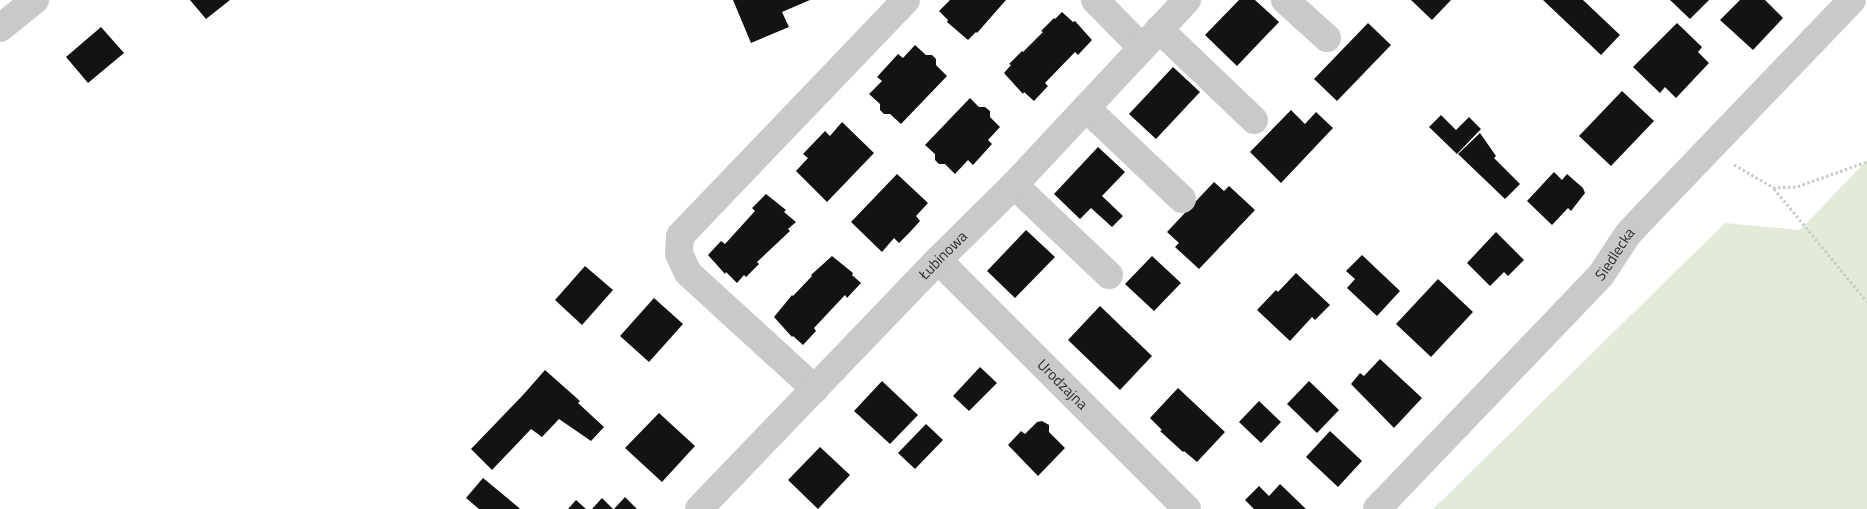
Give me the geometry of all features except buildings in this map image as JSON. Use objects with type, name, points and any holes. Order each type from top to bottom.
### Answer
[{"type":"street","points":[[0,28],[35,0]]},
{"type":"street","points":[[816,389],[688,273],[679,254],[680,236],[906,0]]},
{"type":"street","points":[[1096,0],[1150,38],[1254,120]]},
{"type":"street","name":"Łubinowa","points":[[699,509],[938,260],[1014,185],[1187,0]]},
{"type":"street","points":[[1285,0],[1327,38]]},
{"type":"street","name":"Siedlecka","points":[[1378,509],[1601,275],[1628,234],[1852,0]]},
{"type":"street","points":[[1086,108],[1182,199]]},
{"type":"street","points":[[1014,185],[1109,276]]},
{"type":"street","name":"Urodzajna","points":[[938,260],[1187,509]]},
{"type":"path","points":[[1708,149],[1774,188],[1867,302]]},
{"type":"path","points":[[1774,188],[1797,187],[1867,162]]},
{"type":"green space","points":[[1867,160],[1867,509],[1433,509],[1725,223],[1800,230]]}]
